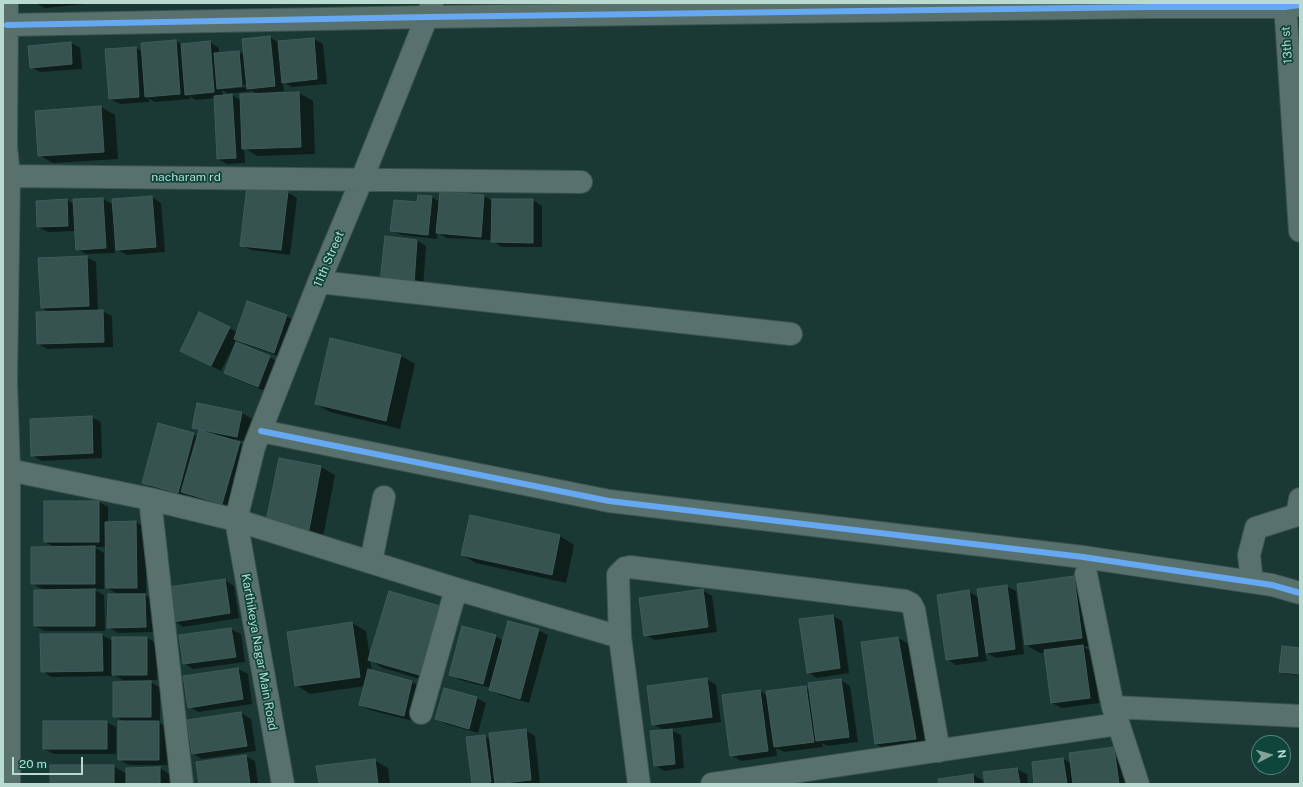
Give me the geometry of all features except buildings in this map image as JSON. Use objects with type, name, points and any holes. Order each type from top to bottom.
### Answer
[{"type":"street","points":[[7,3],[4,146],[9,176],[5,382],[10,470],[6,695],[9,784]]},
{"type":"street","points":[[7,25],[430,10],[1290,5]]},
{"type":"street","name":"13th st","points":[[1290,5],[1300,231]]},
{"type":"street","name":"11th Street","points":[[236,520],[254,447],[319,282],[430,10]]},
{"type":"street","name":"nacharam rd","points":[[9,176],[581,182]]},
{"type":"street","points":[[319,282],[790,334]]},
{"type":"street","points":[[261,430],[609,501],[1083,557],[1272,585],[1300,593]]},
{"type":"street","points":[[10,470],[150,499],[236,520],[456,590],[620,637]]},
{"type":"street","points":[[371,562],[384,496]]},
{"type":"street","points":[[150,499],[182,784]]},
{"type":"street","points":[[1252,582],[1249,555],[1256,528],[1297,515],[1300,500]]},
{"type":"street","name":"Karthikeya Nagar Main Road","points":[[236,520],[283,784]]},
{"type":"street","points":[[639,784],[620,637],[618,575],[625,568],[630,567],[905,601],[911,604],[914,610],[939,751]]},
{"type":"street","points":[[1086,574],[1115,716],[1138,784]]},
{"type":"street","points":[[421,713],[456,590]]},
{"type":"street","points":[[712,784],[939,751],[1115,716],[1300,716]]},
{"type":"cycle path","points":[[7,25],[427,17],[1151,7],[1285,7],[1300,5]]},
{"type":"cycle path","points":[[261,431],[609,501],[1083,557],[1272,585],[1300,593]]}]
